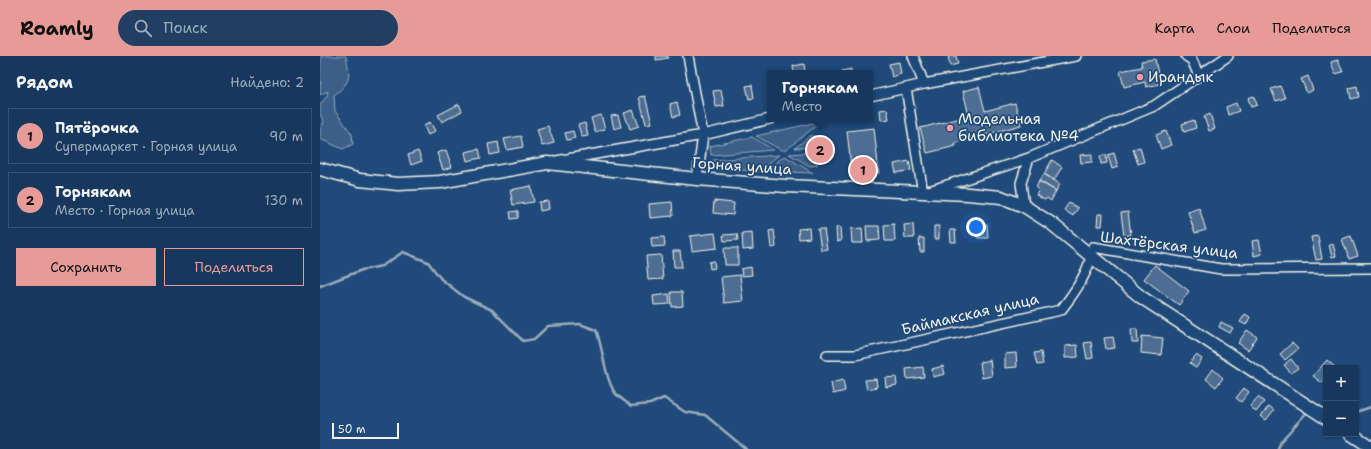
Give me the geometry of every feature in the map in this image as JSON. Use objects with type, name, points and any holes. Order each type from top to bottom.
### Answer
[{"type":"main road","name":"Горная улица","points":[[320,170],[360,180],[398,184],[440,182],[547,163],[697,179],[786,186],[923,193]]},
{"type":"main road","points":[[923,193],[1001,198],[1024,206],[1052,224],[1092,258],[1142,297],[1294,398],[1323,415]]},
{"type":"main road","points":[[1356,437],[1371,447]]},
{"type":"street","points":[[688,56],[703,134],[697,179]]},
{"type":"street","points":[[913,56],[924,84]]},
{"type":"street","points":[[873,95],[924,84],[1076,56]]},
{"type":"street","points":[[1186,56],[1192,60],[1199,76]]},
{"type":"street","name":"Горная улица","points":[[923,193],[1030,158],[1154,106],[1228,56]]},
{"type":"street","points":[[906,88],[923,193]]},
{"type":"street","name":"Горная улица","points":[[547,163],[703,134],[767,120]]},
{"type":"street","points":[[1024,206],[1021,183],[1030,158]]},
{"type":"street","name":"Шахтёрская улица","points":[[1092,258],[1093,248],[1221,269],[1371,268]]},
{"type":"street","name":"Баймакская улица","points":[[827,355],[855,355],[1061,310],[1075,292],[1092,258]]},
{"type":"shaded area","points":[[321,56],[346,56],[349,74],[347,82],[334,95],[335,111],[352,134],[353,144],[343,149],[320,139],[320,129],[324,122],[320,114],[320,105],[327,96],[328,91],[320,95]]},
{"type":"shaded area","points":[[821,122],[786,150],[781,150],[756,136]]},
{"type":"shaded area","points":[[810,136],[815,136],[816,147],[795,148]]},
{"type":"shaded area","points":[[752,137],[774,150],[711,155],[710,146]]},
{"type":"shaded area","points":[[816,152],[817,165],[810,166],[789,154]]},
{"type":"shaded area","points":[[779,155],[759,171],[714,169],[713,160]]},
{"type":"shaded area","points":[[785,156],[813,173],[764,171]]},
{"type":"building","points":[[656,56],[668,56],[668,58],[656,60]]},
{"type":"building","points":[[948,56],[956,56],[958,64],[950,66]]},
{"type":"building","name":"Ирандык","points":[[1155,59],[1160,84],[1146,87],[1145,82],[1124,87],[1120,71],[1142,67],[1141,61]]},
{"type":"building","points":[[1338,60],[1343,72],[1335,74],[1331,62]]},
{"type":"building","points":[[899,62],[901,74],[892,77],[889,64]]},
{"type":"building","points":[[804,64],[805,70],[794,70],[793,66]]},
{"type":"building","points":[[1308,76],[1313,90],[1307,93],[1301,79]]},
{"type":"building","points":[[752,85],[754,98],[749,99],[746,86]]},
{"type":"building","points":[[1280,86],[1285,98],[1276,101],[1271,89]]},
{"type":"building","points":[[1357,86],[1359,97],[1351,99],[1349,88]]},
{"type":"building","points":[[979,87],[985,111],[1015,103],[1021,125],[955,143],[956,146],[927,153],[920,128],[969,116],[963,91]]},
{"type":"building","points":[[721,90],[724,106],[716,107],[713,91]]},
{"type":"building","points":[[645,96],[652,123],[646,124],[639,97]]},
{"type":"building","points":[[1254,96],[1257,105],[1251,107],[1248,98]]},
{"type":"building","points":[[677,102],[680,115],[673,117],[670,104]]},
{"type":"building","points":[[1236,103],[1239,111],[1228,115],[1226,107]]},
{"type":"building","points":[[459,104],[462,111],[442,122],[438,115]]},
{"type":"building","points":[[887,109],[889,119],[881,120],[880,110]]},
{"type":"building","points":[[633,110],[639,126],[630,129],[624,113]]},
{"type":"building","points":[[1210,114],[1215,129],[1209,131],[1204,117]]},
{"type":"building","points":[[601,115],[605,129],[595,132],[591,118]]},
{"type":"building","points":[[618,115],[621,127],[614,129],[611,116]]},
{"type":"building","points":[[1194,120],[1196,128],[1184,132],[1182,124]]},
{"type":"building","points":[[430,122],[435,131],[428,135],[424,126]]},
{"type":"building","points":[[585,123],[588,136],[582,137],[578,125]]},
{"type":"building","points":[[548,126],[554,143],[542,146],[537,129]]},
{"type":"building","points":[[874,128],[879,173],[852,176],[847,131]]},
{"type":"building","points":[[573,131],[575,138],[567,140],[565,133]]},
{"type":"building","points":[[1166,131],[1171,145],[1161,149],[1156,135]]},
{"type":"building","points":[[521,136],[523,147],[507,150],[504,139]]},
{"type":"building","points":[[498,142],[500,153],[490,155],[488,144]]},
{"type":"building","points":[[1140,147],[1144,162],[1138,164],[1133,149]]},
{"type":"building","points":[[479,149],[481,158],[467,161],[465,152]]},
{"type":"building","points":[[446,150],[452,167],[443,170],[437,153]]},
{"type":"building","points":[[418,151],[422,161],[411,165],[408,155]]},
{"type":"building","points":[[1114,153],[1118,167],[1112,169],[1108,155]]},
{"type":"building","points":[[1092,154],[1092,162],[1081,163],[1080,155]]},
{"type":"building","points":[[1106,155],[1107,163],[1101,164],[1100,156]]},
{"type":"building","points":[[1052,160],[1062,167],[1054,180],[1044,174]]},
{"type":"building","points":[[909,161],[911,170],[896,173],[894,164]]},
{"type":"building","points":[[1044,174],[1060,184],[1056,191],[1039,181]]},
{"type":"building","points":[[1039,181],[1056,191],[1051,201],[1047,198],[1045,200],[1036,195],[1039,190],[1036,188]]},
{"type":"building","points":[[531,186],[534,202],[513,205],[510,190]]},
{"type":"building","points":[[548,201],[549,209],[540,211],[539,202]]},
{"type":"building","points":[[714,201],[734,203],[733,215],[713,213]]},
{"type":"building","points":[[672,202],[673,216],[650,218],[649,204]]},
{"type":"building","points":[[1069,203],[1078,208],[1073,216],[1064,210]]},
{"type":"building","points":[[1199,208],[1206,230],[1195,233],[1188,212]]},
{"type":"building","points":[[518,211],[518,218],[511,219],[510,212]]},
{"type":"building","points":[[1128,212],[1131,235],[1124,236],[1121,213]]},
{"type":"building","points":[[1098,214],[1103,214],[1102,226],[1097,226]]},
{"type":"building","points":[[894,224],[895,241],[885,241],[884,225]]},
{"type":"building","points":[[913,224],[914,238],[905,238],[904,225]]},
{"type":"building","points":[[987,224],[988,238],[978,238],[977,225]]},
{"type":"building","points":[[866,226],[879,226],[880,240],[867,241]]},
{"type":"building","points":[[934,226],[939,226],[939,239],[934,239]]},
{"type":"building","points":[[840,227],[841,241],[837,242],[836,228]]},
{"type":"building","points":[[809,228],[810,238],[799,239],[798,229]]},
{"type":"building","points":[[862,228],[863,243],[852,243],[851,229]]},
{"type":"building","points":[[818,229],[824,229],[827,249],[821,250]]},
{"type":"building","points":[[774,230],[776,247],[771,248],[769,231]]},
{"type":"building","points":[[950,230],[955,230],[956,242],[951,242]]},
{"type":"building","points":[[752,232],[753,249],[743,250],[742,233]]},
{"type":"building","points":[[715,233],[717,248],[692,251],[690,236]]},
{"type":"building","points":[[737,234],[738,240],[724,241],[723,235]]},
{"type":"building","points":[[1318,236],[1322,259],[1316,260],[1311,237]]},
{"type":"building","points":[[1351,236],[1358,256],[1349,259],[1342,239]]},
{"type":"building","points":[[664,237],[665,246],[652,247],[651,238]]},
{"type":"building","points":[[919,238],[924,238],[924,252],[920,252]]},
{"type":"building","points":[[1259,240],[1262,254],[1254,256],[1252,241]]},
{"type":"building","points":[[1333,244],[1336,256],[1332,257],[1329,245]]},
{"type":"building","points":[[724,248],[738,248],[738,265],[725,265]]},
{"type":"building","points":[[673,251],[680,251],[682,267],[674,267]]},
{"type":"building","points":[[661,255],[663,279],[648,280],[646,256]]},
{"type":"building","points":[[714,261],[715,268],[710,269],[709,262]]},
{"type":"building","points":[[1155,265],[1189,291],[1179,305],[1144,279]]},
{"type":"building","points":[[751,267],[752,275],[742,276],[741,269]]},
{"type":"building","points":[[740,275],[743,301],[724,303],[721,277]]},
{"type":"building","points":[[671,292],[682,292],[683,306],[672,307]]},
{"type":"building","points":[[669,294],[670,304],[654,305],[653,296]]},
{"type":"building","points":[[1245,314],[1250,317],[1246,325],[1240,322]]},
{"type":"building","points":[[1221,322],[1233,328],[1230,333],[1219,327]]},
{"type":"building","points":[[1131,329],[1137,329],[1138,343],[1132,343]]},
{"type":"building","points":[[1247,330],[1257,337],[1248,350],[1238,343]]},
{"type":"building","points":[[1142,336],[1163,338],[1161,355],[1141,353]]},
{"type":"building","points":[[1113,337],[1115,348],[1106,349],[1104,338]]},
{"type":"building","points":[[1091,342],[1093,358],[1087,359],[1084,343]]},
{"type":"building","points":[[1292,343],[1298,349],[1285,360],[1280,354]]},
{"type":"building","points":[[1077,345],[1078,357],[1065,358],[1065,346]]},
{"type":"building","points":[[1041,352],[1043,364],[1037,365],[1034,353]]},
{"type":"building","points":[[1016,353],[1017,367],[1005,368],[1005,354]]},
{"type":"building","points":[[1196,355],[1202,359],[1196,368],[1190,363]]},
{"type":"building","points":[[1291,359],[1298,368],[1291,373],[1284,365]]},
{"type":"building","points":[[990,360],[992,376],[982,378],[980,362]]},
{"type":"building","points":[[1327,360],[1333,365],[1323,365],[1322,383],[1313,376]]},
{"type":"building","points":[[943,366],[945,374],[933,377],[932,369]]},
{"type":"building","points":[[923,367],[924,377],[907,379],[906,369]]},
{"type":"building","points":[[1213,369],[1223,378],[1216,387],[1206,379]]},
{"type":"building","points":[[896,377],[897,385],[886,387],[885,378]]},
{"type":"building","points":[[876,379],[877,387],[867,389],[865,380]]},
{"type":"building","points":[[843,380],[845,391],[833,394],[831,383]]},
{"type":"building","points":[[1244,388],[1249,392],[1241,402],[1236,398]]},
{"type":"building","points":[[1258,397],[1264,402],[1256,412],[1250,406]]},
{"type":"building","points":[[1269,406],[1274,410],[1266,420],[1261,416]]},
{"type":"waterway","points":[[320,286],[362,270],[382,266],[403,252],[428,262],[441,279],[464,297],[492,310],[523,341],[534,339],[548,326],[580,324],[596,330],[612,388],[616,394],[631,406],[650,404],[664,398],[685,412],[705,415],[746,449]]},
{"type":"waterway","points":[[1359,411],[1371,407]]},
{"type":"waterway","points":[[1278,449],[1281,441],[1309,410]]},
{"type":"place","name":"Ирандык","points":[[1140,77]]},
{"type":"place","name":"Модельная библиотека №4","points":[[950,128]]},
{"type":"place","name":"Горнякам","points":[[820,150]]},
{"type":"place","name":"Пятёрочка","points":[[863,170]]}]
